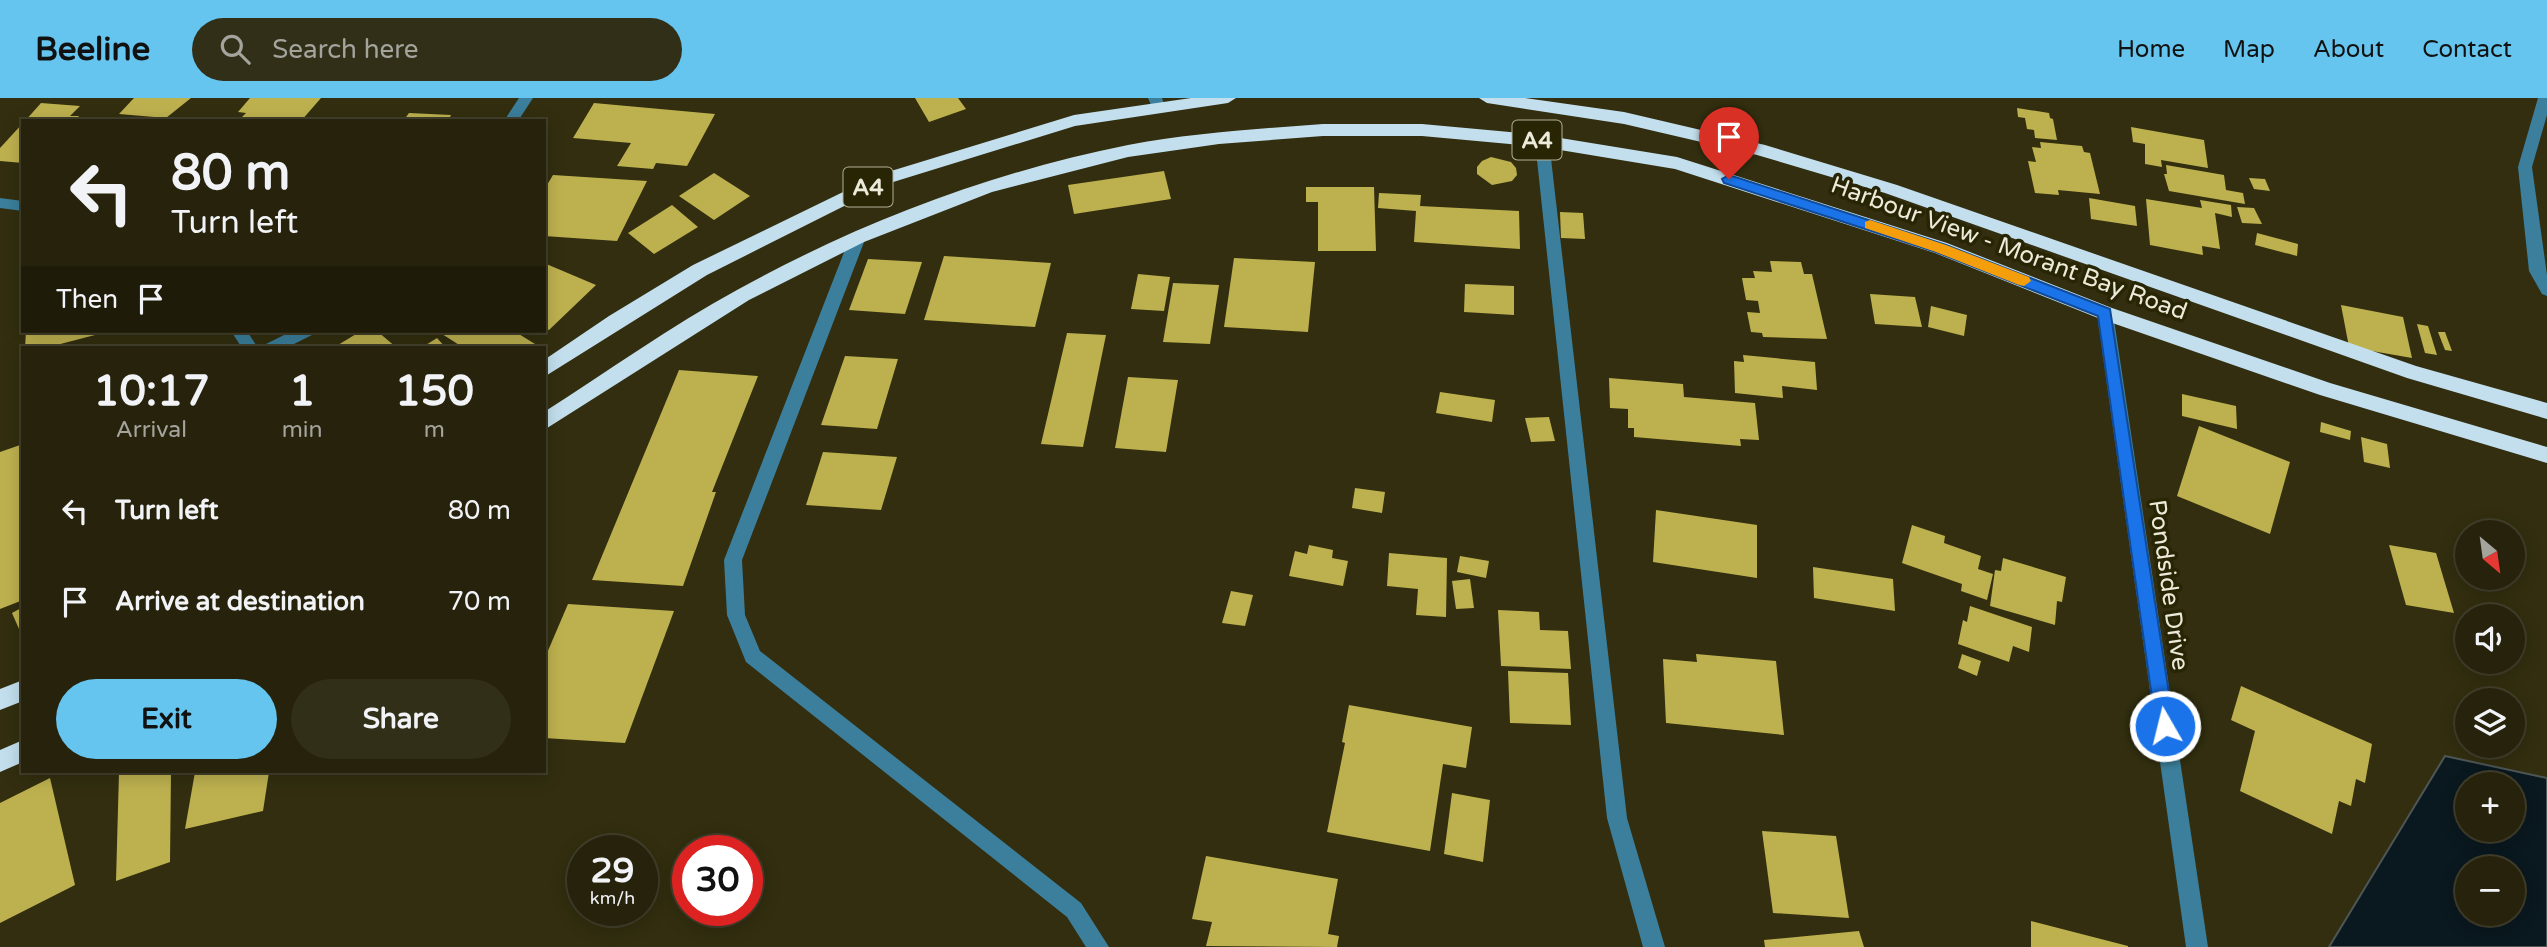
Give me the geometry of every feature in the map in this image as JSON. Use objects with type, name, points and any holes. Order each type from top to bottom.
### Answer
[{"type":"highway","name":"A4","points":[[546,369],[616,321],[700,270],[884,179],[1074,121],[1157,103],[1228,98]]},
{"type":"highway","name":"Harbour View - Morant Bay Road","points":[[1487,98],[1539,103],[1647,121],[1751,147],[1977,220],[2267,325],[2478,394],[2547,411]]},
{"type":"highway","name":"Harbour View - Morant Bay Road","points":[[546,421],[742,295],[858,237],[987,187],[1141,149],[1219,138],[1323,130],[1422,130],[1542,141],[1678,163],[1941,248],[2105,313],[2327,390],[2547,455]]},
{"type":"highway","points":[[0,700],[21,691]]},
{"type":"highway","points":[[0,761],[21,752]]},
{"type":"street","points":[[512,119],[526,98]]},
{"type":"street","points":[[2545,98],[2525,167],[2537,271],[2547,290]]},
{"type":"street","points":[[1542,141],[1617,818],[1654,947]]},
{"type":"street","points":[[0,203],[21,205]]},
{"type":"street","points":[[858,237],[733,559],[736,615],[753,656],[1074,910],[1098,947]]},
{"type":"street","name":"Pondside Drive","points":[[2105,313],[2197,947]]},
{"type":"street","points":[[276,346],[302,333]]},
{"type":"shaded area","points":[[2445,756],[2519,772],[2455,772],[2455,842],[2525,842],[2525,773],[2547,778],[2547,947],[2329,947]]},
{"type":"building","points":[[134,98],[191,98],[166,118],[119,114]]},
{"type":"building","points":[[250,98],[321,98],[303,119],[240,119],[246,113],[238,112]]},
{"type":"building","points":[[915,98],[958,98],[966,109],[929,122]]},
{"type":"building","points":[[41,103],[80,106],[70,116],[79,116],[77,119],[27,119]]},
{"type":"building","points":[[594,103],[715,114],[687,166],[656,163],[653,169],[617,166],[631,143],[573,138]]},
{"type":"building","points":[[2017,108],[2049,113],[2053,119],[2057,140],[2035,138],[2034,130],[2027,129],[2025,118],[2018,117]]},
{"type":"building","points":[[409,113],[451,115],[449,119],[404,119]]},
{"type":"building","points":[[21,125],[21,163],[0,161],[0,148]]},
{"type":"building","points":[[2131,127],[2204,140],[2208,168],[2161,160],[2162,167],[2145,164],[2145,144],[2133,142]]},
{"type":"building","points":[[2040,142],[2082,146],[2084,152],[2090,153],[2100,194],[2058,190],[2059,195],[2035,193],[2028,161],[2036,162],[2032,147],[2041,148]]},
{"type":"building","points":[[1491,157],[1511,162],[1517,175],[1512,181],[1492,185],[1477,174],[1477,167]]},
{"type":"building","points":[[2166,165],[2224,175],[2226,190],[2243,193],[2245,204],[2169,191],[2164,174],[2167,174]]},
{"type":"building","points":[[1164,171],[1171,199],[1074,214],[1068,185]]},
{"type":"building","points":[[714,173],[750,196],[714,220],[679,196]]},
{"type":"building","points":[[553,175],[647,181],[617,241],[546,236],[546,187]]},
{"type":"building","points":[[2249,178],[2265,179],[2270,191],[2254,189]]},
{"type":"building","points":[[1306,187],[1374,187],[1376,251],[1318,251],[1318,202],[1306,202]]},
{"type":"building","points":[[1379,193],[1421,195],[1420,206],[1519,211],[1520,249],[1414,242],[1416,211],[1378,208]]},
{"type":"building","points":[[2089,198],[2135,206],[2137,226],[2091,219]]},
{"type":"building","points":[[2146,199],[2202,208],[2200,200],[2231,205],[2232,217],[2215,213],[2220,249],[2202,246],[2203,255],[2150,245]]},
{"type":"building","points":[[672,205],[698,227],[654,254],[628,233]]},
{"type":"building","points":[[2237,207],[2254,208],[2262,224],[2242,223]]},
{"type":"building","points":[[1560,212],[1583,213],[1585,239],[1561,238]]},
{"type":"building","points":[[2257,233],[2298,244],[2297,256],[2255,245]]},
{"type":"building","points":[[944,256],[1051,263],[1035,327],[924,320]]},
{"type":"building","points":[[1234,258],[1315,262],[1308,332],[1224,327]]},
{"type":"building","points":[[868,259],[922,262],[905,314],[849,310]]},
{"type":"building","points":[[1770,261],[1801,262],[1804,274],[1812,274],[1827,339],[1763,337],[1762,333],[1751,332],[1747,312],[1760,313],[1758,301],[1746,300],[1742,278],[1755,278],[1753,271],[1772,272]]},
{"type":"building","points":[[546,264],[596,285],[549,330],[546,329]]},
{"type":"building","points":[[1138,274],[1170,277],[1164,311],[1131,309]]},
{"type":"building","points":[[1173,283],[1219,285],[1210,344],[1163,342]]},
{"type":"building","points":[[1465,284],[1514,286],[1514,315],[1464,312]]},
{"type":"building","points":[[1870,294],[1915,297],[1922,327],[1875,324]]},
{"type":"building","points":[[2341,305],[2403,317],[2412,358],[2349,347]]},
{"type":"building","points":[[1931,306],[1967,315],[1964,336],[1928,327]]},
{"type":"building","points":[[2417,324],[2428,326],[2437,355],[2425,353]]},
{"type":"building","points":[[2438,332],[2445,332],[2452,351],[2445,350]]},
{"type":"building","points":[[26,333],[95,333],[53,346],[25,346]]},
{"type":"building","points":[[358,333],[379,333],[395,346],[336,346]]},
{"type":"building","points":[[517,333],[535,344],[461,346],[442,334]]},
{"type":"building","points":[[1067,333],[1106,335],[1083,447],[1041,444]]},
{"type":"building","points":[[437,338],[444,346],[424,346]]},
{"type":"building","points":[[1743,355],[1815,362],[1817,390],[1782,386],[1783,398],[1735,393],[1734,361],[1744,362]]},
{"type":"building","points":[[845,356],[898,359],[877,429],[821,425]]},
{"type":"building","points":[[679,370],[758,376],[712,492],[716,492],[683,586],[592,580]]},
{"type":"building","points":[[1128,377],[1178,380],[1166,452],[1115,448]]},
{"type":"building","points":[[1609,378],[1683,384],[1684,397],[1755,403],[1759,440],[1740,439],[1741,446],[1634,437],[1634,428],[1628,428],[1628,409],[1610,408]]},
{"type":"building","points":[[1440,392],[1495,400],[1492,422],[1436,413]]},
{"type":"building","points":[[2182,394],[2236,406],[2237,429],[2182,416]]},
{"type":"building","points":[[1549,417],[1555,441],[1531,442],[1525,418]]},
{"type":"building","points":[[2321,422],[2351,431],[2350,440],[2320,432]]},
{"type":"building","points":[[2199,426],[2290,462],[2270,534],[2177,496]]},
{"type":"building","points":[[2361,437],[2387,444],[2390,468],[2364,462]]},
{"type":"building","points":[[21,445],[21,601],[0,609],[0,452]]},
{"type":"building","points":[[823,452],[897,457],[881,510],[806,505]]},
{"type":"building","points":[[1355,488],[1385,492],[1382,513],[1352,508]]},
{"type":"building","points":[[1656,510],[1757,525],[1757,578],[1653,562]]},
{"type":"building","points":[[1912,525],[1945,536],[1944,543],[1981,556],[1978,569],[1993,574],[1987,600],[1961,591],[1962,584],[1902,563]]},
{"type":"building","points":[[1309,545],[1333,550],[1332,558],[1348,561],[1343,586],[1289,576],[1295,551],[1307,554]]},
{"type":"building","points":[[2389,545],[2436,553],[2454,613],[2406,605]]},
{"type":"building","points":[[1389,553],[1447,558],[1446,617],[1416,615],[1418,589],[1387,586]]},
{"type":"building","points":[[1460,556],[1489,561],[1486,578],[1457,572]]},
{"type":"building","points":[[2003,558],[2066,577],[2062,602],[2057,601],[2055,625],[1990,606],[1995,570],[2001,571]]},
{"type":"building","points":[[1813,567],[1893,579],[1895,611],[1814,598]]},
{"type":"building","points":[[1470,579],[1474,608],[1456,609],[1452,581]]},
{"type":"building","points":[[1231,591],[1253,595],[1245,626],[1222,623]]},
{"type":"building","points":[[568,604],[674,611],[625,743],[546,738],[546,655]]},
{"type":"building","points":[[1970,606],[2032,627],[2029,652],[2013,646],[2009,662],[1958,644],[1963,620],[1967,622]]},
{"type":"building","points":[[21,608],[21,633],[12,613]]},
{"type":"building","points":[[1498,610],[1539,612],[1540,630],[1568,631],[1571,669],[1501,666]]},
{"type":"building","points":[[1696,654],[1776,661],[1784,735],[1666,723],[1663,659],[1697,662]]},
{"type":"building","points":[[1962,654],[1981,661],[1977,676],[1958,668]]},
{"type":"building","points":[[1508,671],[1568,673],[1571,725],[1510,723]]},
{"type":"building","points":[[2241,686],[2372,744],[2365,783],[2356,779],[2351,806],[2339,801],[2332,834],[2240,791],[2255,731],[2231,720]]},
{"type":"building","points":[[1349,705],[1472,727],[1466,768],[1443,764],[1430,851],[1327,832],[1345,743],[1342,742]]},
{"type":"building","points":[[119,773],[171,773],[170,862],[116,881]]},
{"type":"building","points":[[195,773],[269,773],[263,811],[185,829]]},
{"type":"building","points":[[50,778],[75,885],[0,923],[0,803]]},
{"type":"building","points":[[1452,793],[1490,800],[1483,862],[1444,854]]},
{"type":"building","points":[[1762,831],[1836,836],[1849,918],[1773,913]]},
{"type":"building","points":[[1206,856],[1338,879],[1328,934],[1339,936],[1337,947],[1206,946],[1212,922],[1192,919]]},
{"type":"building","points":[[2031,921],[2128,946],[2128,947],[2031,947]]},
{"type":"building","points":[[1859,931],[1864,947],[1765,947],[1764,940]]},
{"type":"slow traffic","points":[[1870,225],[1941,248],[2024,281]]},
{"type":"route","points":[[1729,179],[1941,248],[2105,313],[2165,726]]}]
